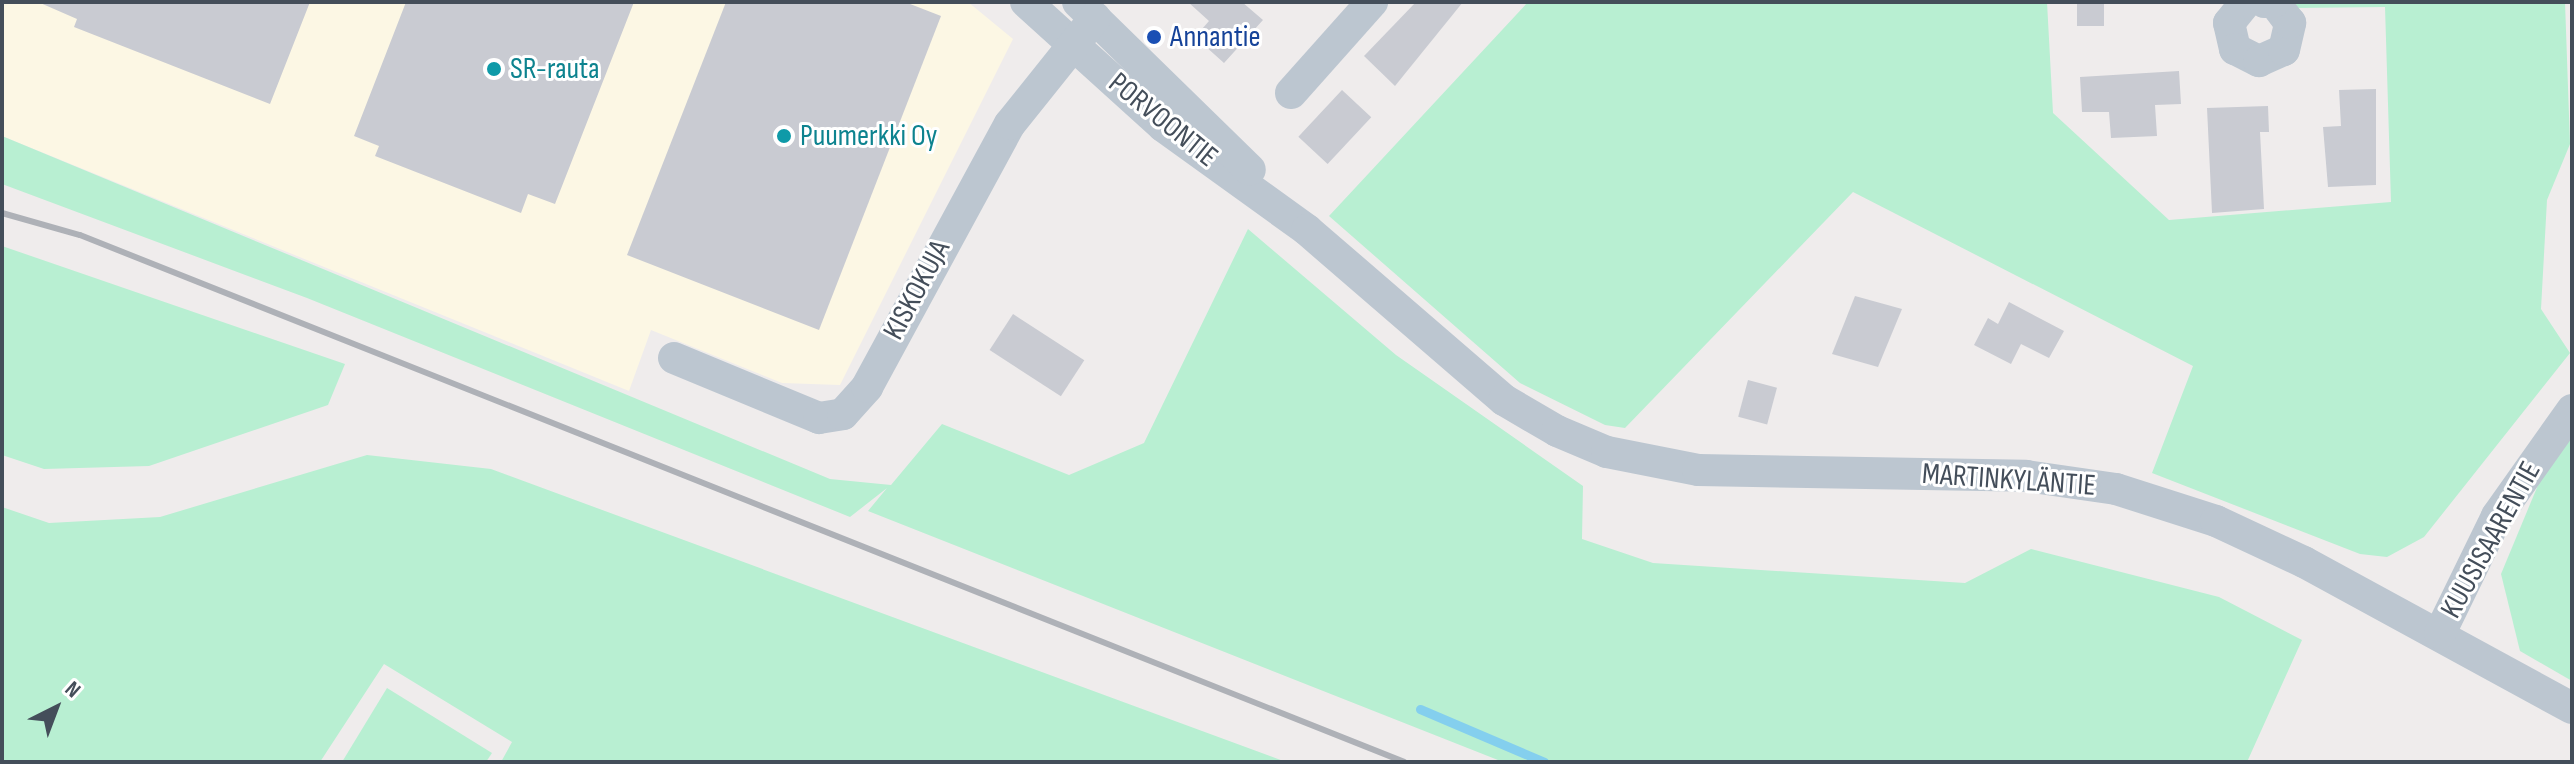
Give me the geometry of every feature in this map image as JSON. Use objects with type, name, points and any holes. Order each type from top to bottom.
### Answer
[{"type":"street","name":"PORVOONTIE","points":[[1026,2],[1163,126],[1307,230]]},
{"type":"street","points":[[1291,93],[1372,2]]},
{"type":"street","points":[[2246,2],[2229,23],[2235,49],[2259,61],[2284,50],[2290,23],[2274,2],[2264,2]]},
{"type":"street","name":"PORVOONTIE","points":[[1086,10],[1307,230],[1504,400]]},
{"type":"street","name":"KISKOKUJA","points":[[674,358],[819,418],[843,414],[867,387],[1010,124],[1072,43],[1086,10]]},
{"type":"street","name":"MARTINKYLÄNTIE","points":[[1504,400],[1607,452],[1698,470],[2026,476],[2116,489],[2216,521],[2440,633],[2572,708]]},
{"type":"street","name":"KUUSISAARENTIE","points":[[2440,633],[2497,516],[2572,410]]},
{"type":"shaded area","name":"Puumerkki Oy","points":[[2,2],[968,2],[1013,39],[840,385],[782,383],[651,330],[629,391],[2,136]]},
{"type":"green space","points":[[1528,2],[2047,2],[2053,113],[2169,220],[2391,202],[2385,7],[2295,8],[2296,2],[2565,2],[2570,144],[2547,200],[2541,309],[2570,353],[2424,537],[2387,557],[2360,554],[2152,473],[2193,366],[1853,192],[1625,428],[1605,425],[1520,383],[1329,216]]},
{"type":"green space","points":[[2,136],[830,479],[891,485],[942,424],[1069,475],[1144,443],[1248,229],[1396,355],[1583,486],[1582,539],[1653,563],[1965,583],[2031,549],[2219,597],[2302,640],[2247,762],[1503,762],[868,511],[887,488],[850,517],[307,298],[2,184]]},
{"type":"green space","points":[[2,246],[345,364],[328,405],[149,466],[44,469],[2,455]]},
{"type":"green space","points":[[2572,431],[2572,681],[2520,651],[2501,574],[2548,461]]},
{"type":"green space","points":[[367,455],[491,469],[1286,762],[501,762],[512,742],[384,664],[320,762],[2,762],[2,507],[49,523],[160,517]]},
{"type":"green space","points":[[387,688],[492,753],[486,762],[342,762]]},
{"type":"building","points":[[38,2],[310,2],[270,104],[74,27],[77,19]]},
{"type":"building","name":"SR-rauta","points":[[406,2],[634,2],[555,204],[528,194],[521,213],[375,156],[379,146],[354,136]]},
{"type":"building","name":"Puumerkki Oy","points":[[726,2],[905,2],[941,16],[819,330],[627,255]]},
{"type":"building","points":[[1188,2],[1242,2],[1263,20],[1224,63],[1195,37],[1209,21]]},
{"type":"building","points":[[1416,2],[1463,2],[1395,86],[1364,56]]},
{"type":"building","points":[[2077,2],[2104,2],[2104,26],[2077,26]]},
{"type":"building","points":[[2179,71],[2181,104],[2155,105],[2157,136],[2111,138],[2109,112],[2082,112],[2080,77]]},
{"type":"building","points":[[2376,89],[2376,185],[2328,187],[2323,127],[2341,126],[2339,90]]},
{"type":"building","points":[[1342,90],[1371,117],[1328,164],[1298,137]]},
{"type":"building","points":[[2268,106],[2269,132],[2260,132],[2264,209],[2212,213],[2207,108]]},
{"type":"building","points":[[1855,296],[1902,309],[1878,367],[1832,354]]},
{"type":"building","points":[[2009,302],[2064,331],[2049,358],[2021,344],[2011,364],[1974,345],[1988,318],[1998,324]]},
{"type":"building","points":[[1013,314],[1084,360],[1061,396],[990,350]]},
{"type":"building","points":[[1748,380],[1777,388],[1767,424],[1738,417]]},
{"type":"waterway","points":[[1420,709],[1544,762]]},
{"type":"railway","points":[[2,213],[80,235],[1404,762]]},
{"type":"place","name":"Annantie","points":[[1154,37]]},
{"type":"place","name":"SR-rauta","points":[[494,69]]},
{"type":"place","name":"Puumerkki Oy","points":[[784,136]]}]
